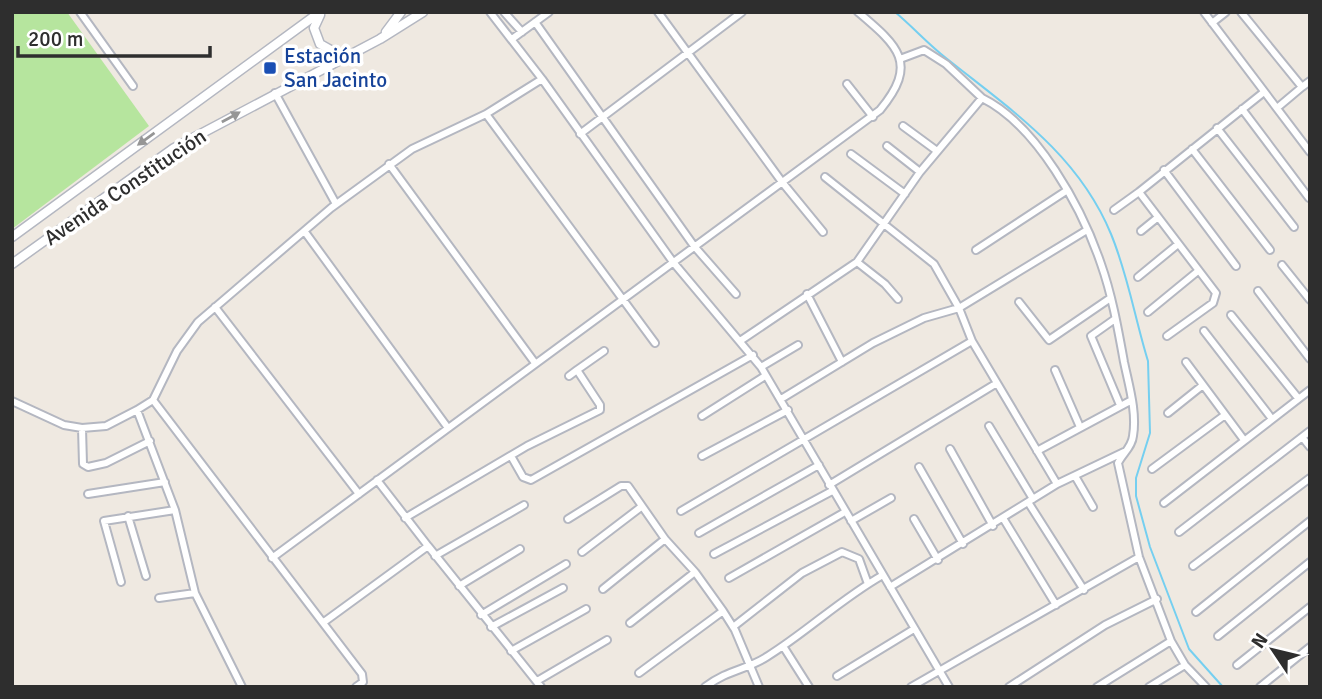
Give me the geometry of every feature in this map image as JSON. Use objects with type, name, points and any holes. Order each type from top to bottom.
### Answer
[{"type":"street","points":[[80,12],[133,86]]},
{"type":"street","points":[[321,12],[314,28],[320,44],[349,55]]},
{"type":"street","name":"Avenida Constitución","points":[[12,237],[321,12]]},
{"type":"street","points":[[380,39],[401,12]]},
{"type":"street","name":"Avenida Constitución","points":[[12,264],[174,148],[380,39],[423,12]]},
{"type":"street","points":[[490,12],[542,79],[673,262],[753,355],[806,439],[831,488],[949,687]]},
{"type":"street","points":[[504,12],[522,32]]},
{"type":"street","points":[[510,36],[522,32],[549,12]]},
{"type":"street","points":[[658,12],[782,182],[823,232]]},
{"type":"street","points":[[579,134],[742,12]]},
{"type":"street","points":[[272,558],[873,117],[896,89],[902,70],[901,60],[890,40],[858,12]]},
{"type":"street","points":[[1204,12],[1310,152]]},
{"type":"street","points":[[1212,23],[1226,12]]},
{"type":"street","points":[[1241,12],[1302,87]]},
{"type":"street","points":[[535,22],[694,246],[736,294]]},
{"type":"street","points":[[510,36],[516,25]]},
{"type":"street","points":[[901,60],[924,50],[946,64],[982,98],[1028,135],[1066,191],[1087,230],[1101,264],[1132,400],[1133,439],[1118,463],[1139,557],[1157,598],[1171,641],[1185,665],[1206,687]]},
{"type":"street","points":[[12,401],[64,425],[82,428],[106,426],[137,410],[153,400],[186,337],[215,307],[336,204],[412,149],[486,114],[542,79]]},
{"type":"street","points":[[1277,108],[1310,81]]},
{"type":"street","points":[[847,84],[873,117]]},
{"type":"street","points":[[1114,210],[1264,92]]},
{"type":"street","points":[[275,93],[336,204]]},
{"type":"street","points":[[740,341],[807,294],[836,279],[857,262],[920,172],[982,98]]},
{"type":"street","points":[[1242,109],[1309,198]]},
{"type":"street","points":[[486,114],[655,343]]},
{"type":"street","points":[[903,126],[937,151]]},
{"type":"street","points":[[1217,128],[1294,227]]},
{"type":"street","points":[[887,146],[920,172]]},
{"type":"street","points":[[1192,149],[1270,250]]},
{"type":"street","points":[[852,154],[905,194]]},
{"type":"street","points":[[389,164],[536,363]]},
{"type":"street","points":[[1164,170],[1236,266]]},
{"type":"street","points":[[825,177],[886,223],[934,264],[959,307],[972,341],[1057,484]]},
{"type":"street","points":[[976,250],[1066,191]]},
{"type":"street","points":[[1139,192],[1216,293],[1215,299],[1167,336]]},
{"type":"street","points":[[1141,230],[1157,218]]},
{"type":"street","points":[[781,399],[842,362],[924,318],[959,307],[1087,230]]},
{"type":"street","points":[[305,233],[448,428]]},
{"type":"street","points":[[1138,277],[1177,245]]},
{"type":"street","points":[[857,262],[885,284],[898,299]]},
{"type":"street","points":[[1282,265],[1310,300]]},
{"type":"street","points":[[1148,312],[1198,271]]},
{"type":"street","points":[[1258,290],[1310,359]]},
{"type":"street","points":[[807,294],[842,362]]},
{"type":"street","points":[[1019,302],[1049,340],[1110,299]]},
{"type":"street","points":[[215,307],[359,494]]},
{"type":"street","points":[[1231,315],[1298,398]]},
{"type":"street","points":[[1115,319],[1091,336],[1120,405]]},
{"type":"street","points":[[1204,331],[1272,419]]},
{"type":"street","points":[[681,511],[972,341]]},
{"type":"street","points":[[761,367],[798,345]]},
{"type":"street","points":[[569,376],[604,351]]},
{"type":"street","points":[[510,456],[523,477],[531,480],[753,355]]},
{"type":"street","points":[[1186,362],[1244,440]]},
{"type":"street","points":[[405,518],[510,456],[600,410],[600,405],[577,370]]},
{"type":"street","points":[[1055,370],[1080,427]]},
{"type":"street","points":[[702,416],[765,376]]},
{"type":"street","points":[[714,554],[831,488],[997,383]]},
{"type":"street","points":[[1168,413],[1203,385]]},
{"type":"street","points":[[1164,503],[1310,390]]},
{"type":"street","points":[[153,400],[362,674],[363,682],[356,687]]},
{"type":"street","points":[[1037,451],[1132,400]]},
{"type":"street","points":[[137,410],[175,510],[195,593],[242,687]]},
{"type":"street","points":[[702,456],[788,410]]},
{"type":"street","points":[[1152,469],[1225,415]]},
{"type":"street","points":[[989,426],[1084,590]]},
{"type":"street","points":[[82,428],[83,464],[88,467],[106,463],[150,441]]},
{"type":"street","points":[[1179,532],[1310,431]]},
{"type":"street","points":[[1302,437],[1310,447]]},
{"type":"street","points":[[950,449],[993,526]]},
{"type":"street","points":[[890,587],[938,560],[1057,484],[1127,451]]},
{"type":"street","points":[[699,533],[819,465]]},
{"type":"street","points":[[919,467],[962,544]]},
{"type":"street","points":[[1075,475],[1093,507]]},
{"type":"street","points":[[1194,566],[1310,478]]},
{"type":"street","points":[[377,480],[481,615],[539,684],[607,640]]},
{"type":"street","points":[[88,494],[165,482]]},
{"type":"street","points":[[568,519],[621,486],[628,486],[665,540],[695,572],[723,611],[733,627],[759,687]]},
{"type":"street","points":[[851,521],[891,498]]},
{"type":"street","points":[[435,556],[524,505]]},
{"type":"street","points":[[582,552],[641,507]]},
{"type":"street","points":[[121,582],[104,523],[128,516],[175,510]]},
{"type":"street","points":[[729,578],[845,512]]},
{"type":"street","points":[[128,516],[146,576]]},
{"type":"street","points":[[1003,518],[1056,605]]},
{"type":"street","points":[[914,519],[938,560]]},
{"type":"street","points":[[1196,612],[1310,521]]},
{"type":"street","points":[[603,589],[665,540]]},
{"type":"street","points":[[324,622],[428,546]]},
{"type":"street","points":[[459,586],[520,549]]},
{"type":"street","points":[[733,627],[802,573],[842,552],[859,559],[867,584]]},
{"type":"street","points":[[911,687],[1139,557]]},
{"type":"street","points":[[1218,636],[1310,562]]},
{"type":"street","points":[[481,615],[566,565]]},
{"type":"street","points":[[630,623],[695,572]]},
{"type":"street","points":[[706,686],[731,670],[750,665],[783,646],[883,575]]},
{"type":"street","points":[[491,627],[563,588]]},
{"type":"street","points":[[159,598],[195,593]]},
{"type":"street","points":[[1009,687],[1105,625],[1157,598]]},
{"type":"street","points":[[1237,665],[1310,607]]},
{"type":"street","points":[[511,651],[586,608]]},
{"type":"street","points":[[639,673],[723,611]]},
{"type":"street","points":[[837,676],[915,629]]},
{"type":"street","points":[[1097,687],[1171,641]]},
{"type":"street","points":[[783,646],[809,687]]},
{"type":"street","points":[[1260,687],[1310,647]]},
{"type":"street","points":[[1149,687],[1185,665]]},
{"type":"green space","points":[[12,12],[67,12],[149,126],[12,229]]},
{"type":"waterway","points":[[895,12],[939,53],[1040,135],[1080,180],[1111,234],[1148,361],[1150,433],[1136,478],[1136,496],[1150,547],[1189,649],[1223,687]]},
{"type":"place","name":"Estación San Jacinto","points":[[270,68]]}]
